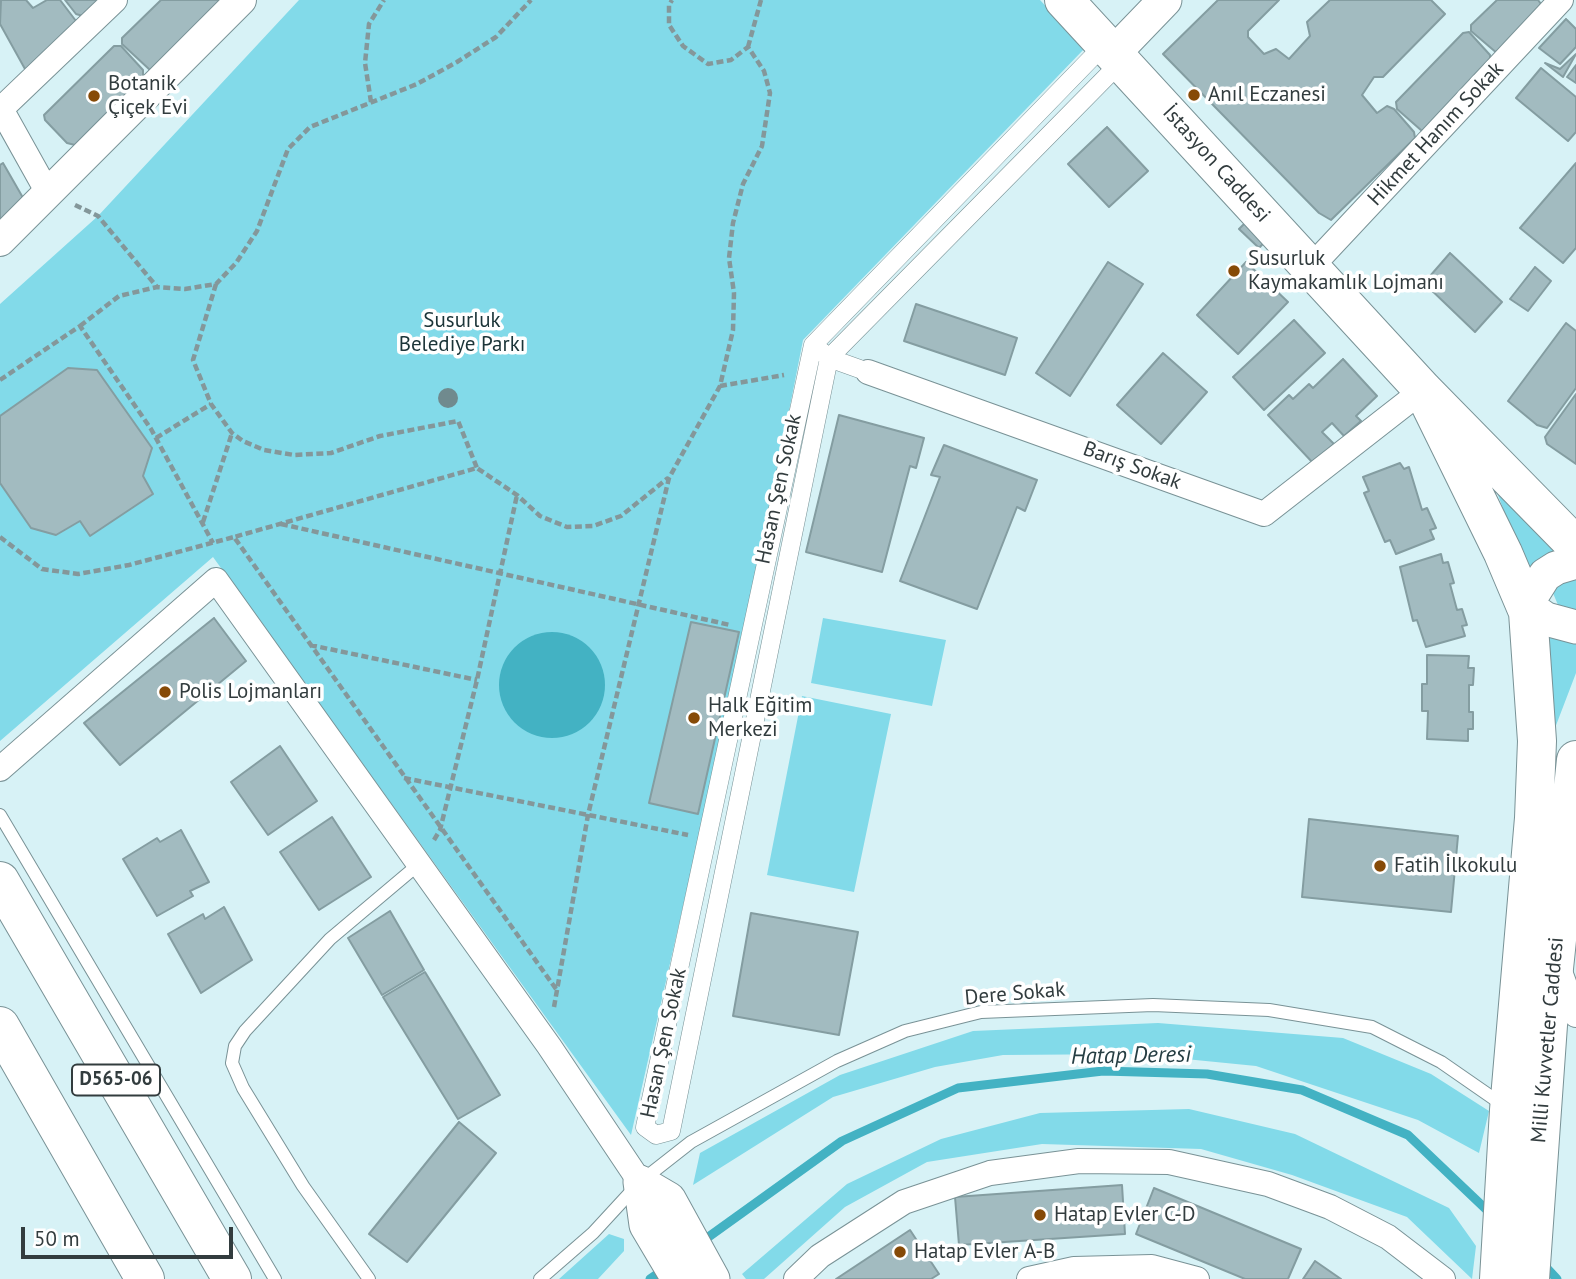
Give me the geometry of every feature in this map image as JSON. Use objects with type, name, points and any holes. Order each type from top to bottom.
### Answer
[{"type":"main road","name":"İstasyon Caddesi","points":[[1064,0],[1423,390]]},
{"type":"main road","points":[[1110,49],[1134,0]]},
{"type":"main road","points":[[1110,49],[1165,0]]},
{"type":"main road","points":[[1423,390],[1576,546]]},
{"type":"main road","points":[[1423,390],[1526,605],[1537,741],[1534,818],[1547,1022],[1509,1110],[1499,1279]]},
{"type":"main road","points":[[1526,605],[1545,575],[1556,568],[1576,562]]},
{"type":"main road","points":[[1526,605],[1546,619],[1576,627]]},
{"type":"main road","name":"Milli Kuvvetler Caddesi","points":[[1530,1279],[1547,1022],[1576,760]]},
{"type":"main road","name":"D565-06","points":[[0,881],[232,1279]]},
{"type":"main road","name":"D565-06","points":[[0,1026],[145,1279]]},
{"type":"main road","points":[[640,1182],[669,1199],[713,1279]]},
{"type":"main road","points":[[640,1182],[646,1225],[678,1279]]},
{"type":"street","points":[[48,193],[1,108],[114,0]]},
{"type":"street","points":[[0,241],[240,0]]},
{"type":"street","points":[[1562,0],[1576,15]]},
{"type":"street","name":"Hikmet Hanım Sokak","points":[[1311,267],[1562,0]]},
{"type":"street","points":[[813,345],[1110,49]]},
{"type":"street","points":[[829,358],[1110,49]]},
{"type":"street","name":"Barış Sokak","points":[[813,345],[829,358],[1264,514],[1423,390]]},
{"type":"street","name":"Hasan Şen Sokak","points":[[813,345],[645,1127],[656,1135],[671,1131],[829,358]]},
{"type":"street","points":[[0,769],[216,580],[549,1046],[640,1182]]},
{"type":"street","points":[[796,1279],[820,1256],[904,1202],[990,1173],[1079,1161],[1169,1163],[1268,1184],[1330,1207],[1388,1237],[1443,1279]]},
{"type":"street","points":[[1029,1279],[1100,1267],[1152,1267],[1195,1278]]},
{"type":"lane","points":[[0,816],[275,1279]]},
{"type":"lane","points":[[369,1279],[303,1186],[243,1088],[232,1063],[235,1046],[244,1031],[330,939],[419,864]]},
{"type":"lane","name":"Dere Sokak","points":[[540,1279],[593,1233],[640,1182],[691,1142],[837,1061],[905,1031],[981,1012],[1153,1005],[1269,1010],[1373,1027],[1441,1062],[1509,1110]]},
{"type":"path","points":[[371,102],[365,62],[369,24],[384,0]]},
{"type":"path","points":[[531,0],[496,37],[457,62],[416,84],[310,127],[288,149],[257,231],[236,262],[216,284],[193,360],[211,404],[232,433],[264,450],[294,455],[331,453],[380,436],[458,421],[477,468],[517,495],[540,516],[567,527],[593,526],[621,516],[669,478]]},
{"type":"path","points":[[673,0],[669,5],[669,25],[684,47],[708,64],[731,60],[748,47],[761,0]]},
{"type":"path","points":[[549,1046],[556,989],[588,815],[669,478],[720,387],[733,330],[734,293],[729,258],[733,223],[743,184],[762,146],[770,93],[764,71],[748,47]]},
{"type":"path","points":[[48,193],[98,216],[157,287]]},
{"type":"path","points":[[0,380],[119,296],[157,287],[185,289],[216,284]]},
{"type":"path","points":[[80,326],[156,438],[213,543]]},
{"type":"path","points":[[720,387],[808,370]]},
{"type":"path","points":[[156,438],[211,404]]},
{"type":"path","points":[[202,523],[232,433]]},
{"type":"path","points":[[0,537],[42,569],[78,574],[129,565],[213,543],[477,468]]},
{"type":"path","points":[[419,864],[440,830],[477,680],[517,495]]},
{"type":"path","points":[[280,524],[752,629]]},
{"type":"path","points":[[234,537],[440,830],[556,989]]},
{"type":"path","points":[[310,645],[477,680]]},
{"type":"path","points":[[404,778],[707,839]]},
{"type":"green space","name":"Susurluk Belediye Parkı","points":[[299,0],[1040,0],[1085,48],[803,340],[748,620],[631,1135],[213,557],[0,741],[0,304],[98,216]]},
{"type":"green space","points":[[1493,482],[1566,555],[1529,577]]},
{"type":"green space","points":[[1576,574],[1576,612],[1558,605],[1553,593],[1554,587]]},
{"type":"green space","points":[[823,618],[946,640],[932,706],[811,683]]},
{"type":"green space","points":[[1543,633],[1576,641],[1576,673],[1555,728]]},
{"type":"green space","points":[[802,696],[891,714],[854,892],[767,875]]},
{"type":"green space","points":[[1158,1023],[1343,1038],[1431,1074],[1489,1111],[1479,1153],[1418,1120],[1256,1066],[1135,1054],[1003,1055],[935,1067],[833,1097],[693,1185],[700,1153],[840,1075],[973,1031]]},
{"type":"green space","points":[[1189,1109],[1295,1134],[1449,1208],[1476,1246],[1472,1279],[1407,1217],[1292,1175],[1201,1149],[1042,1144],[927,1162],[845,1207],[764,1279],[746,1279],[742,1274],[847,1184],[941,1139],[1040,1113]]},
{"type":"green space","points":[[609,1234],[624,1239],[624,1251],[598,1279],[559,1279]]},
{"type":"shaded area","points":[[552,632],[572,636],[589,648],[601,665],[605,685],[601,705],[589,722],[572,734],[552,738],[532,734],[515,722],[503,705],[499,685],[503,665],[515,648],[532,636]]},
{"type":"building","points":[[1,0],[26,0],[33,8],[47,0],[60,0],[76,21],[31,68],[25,69],[0,24]]},
{"type":"building","points":[[65,0],[100,0],[83,16],[76,14]]},
{"type":"building","points":[[161,0],[223,0],[150,70],[122,44],[122,38]]},
{"type":"building","points":[[1218,0],[1279,0],[1248,31],[1248,37],[1264,54],[1276,49],[1289,59],[1310,36],[1307,22],[1330,0],[1431,0],[1445,14],[1383,77],[1374,77],[1362,95],[1377,113],[1387,106],[1394,109],[1414,132],[1415,138],[1331,220],[1319,213],[1163,54]]},
{"type":"building","points":[[1497,0],[1538,0],[1544,8],[1498,54],[1471,31],[1471,25]]},
{"type":"building","points":[[1566,19],[1576,29],[1576,47],[1560,64],[1539,48]]},
{"type":"building","points":[[1469,32],[1490,55],[1490,62],[1422,131],[1397,109],[1396,102],[1463,33]]},
{"type":"building","name":"Botanik Çiçek Evi","points":[[114,46],[121,46],[143,70],[143,77],[75,145],[67,143],[45,120],[44,115]]},
{"type":"building","points":[[1576,54],[1563,77],[1545,63],[1560,69]]},
{"type":"building","points":[[1576,65],[1576,83],[1567,77]]},
{"type":"building","points":[[1541,68],[1576,97],[1576,132],[1568,141],[1516,98]]},
{"type":"building","points":[[1107,127],[1148,171],[1109,207],[1068,164]]},
{"type":"building","points":[[3,163],[26,203],[0,223],[0,165]]},
{"type":"building","points":[[1576,163],[1576,248],[1563,263],[1520,228]]},
{"type":"building","points":[[1258,210],[1276,230],[1259,248],[1239,229]]},
{"type":"building","points":[[1450,253],[1502,302],[1475,332],[1424,283]]},
{"type":"building","points":[[1108,262],[1143,284],[1070,396],[1036,373]]},
{"type":"building","name":"Susurluk Kaymakamlık Lojmanı","points":[[1246,262],[1288,302],[1238,354],[1197,315]]},
{"type":"building","points":[[1535,267],[1551,281],[1528,311],[1510,299]]},
{"type":"building","points":[[916,304],[1017,338],[1005,375],[904,341]]},
{"type":"building","points":[[1294,320],[1325,353],[1264,410],[1233,377]]},
{"type":"building","points":[[1566,323],[1576,331],[1576,388],[1547,428],[1537,425],[1508,401]]},
{"type":"building","points":[[1163,353],[1207,392],[1161,444],[1117,405]]},
{"type":"building","points":[[1343,359],[1377,396],[1356,416],[1361,421],[1344,436],[1332,423],[1322,432],[1334,444],[1313,463],[1268,415],[1289,395],[1293,399],[1309,384],[1313,388]]},
{"type":"building","points":[[68,368],[97,370],[152,448],[143,476],[153,494],[90,536],[80,521],[56,535],[31,528],[0,483],[0,416]]},
{"type":"building","points":[[1576,394],[1576,464],[1547,444],[1545,437]]},
{"type":"building","points":[[839,415],[924,438],[916,468],[910,466],[882,572],[806,552]]},
{"type":"building","points":[[944,445],[1037,480],[1025,511],[1017,507],[977,609],[900,581],[940,477],[931,475]]},
{"type":"building","points":[[1400,463],[1404,469],[1409,467],[1422,510],[1427,508],[1436,528],[1430,530],[1434,539],[1396,554],[1390,540],[1385,542],[1364,493],[1369,491],[1363,477]]},
{"type":"building","points":[[1441,554],[1443,563],[1448,562],[1454,583],[1450,584],[1457,610],[1462,609],[1467,625],[1462,626],[1465,636],[1426,647],[1417,620],[1413,621],[1400,567]]},
{"type":"building","name":"Polis Lojmanları","points":[[214,618],[246,661],[120,765],[84,723]]},
{"type":"building","name":"Halk Eğitim Merkezi","points":[[691,622],[739,632],[698,814],[649,803]]},
{"type":"building","points":[[1427,655],[1469,656],[1468,668],[1474,668],[1473,685],[1469,685],[1469,712],[1473,712],[1473,729],[1468,729],[1468,741],[1427,739],[1428,711],[1422,711],[1422,684],[1427,684]]},
{"type":"building","points":[[280,746],[317,801],[268,835],[231,782]]},
{"type":"building","points":[[332,817],[371,877],[319,910],[280,852]]},
{"type":"building","name":"Fatih İlkokulu","points":[[1309,819],[1458,836],[1451,912],[1302,897]]},
{"type":"building","points":[[181,830],[209,882],[190,891],[193,896],[157,916],[123,859],[157,838],[160,842]]},
{"type":"building","points":[[224,907],[252,960],[201,993],[168,934],[203,914],[205,919]]},
{"type":"building","points":[[390,911],[424,970],[382,995],[348,938]]},
{"type":"building","points":[[751,913],[858,932],[839,1035],[733,1016]]},
{"type":"building","points":[[425,972],[500,1095],[458,1119],[383,997]]},
{"type":"building","points":[[459,1122],[496,1153],[407,1262],[369,1234]]},
{"type":"building","name":"Hatap Evler C-D","points":[[1122,1185],[1125,1234],[959,1245],[955,1197]]},
{"type":"building","points":[[1154,1188],[1301,1249],[1288,1279],[1245,1279],[1136,1234]]},
{"type":"building","name":"Hatap Evler A-B","points":[[910,1230],[939,1274],[931,1279],[836,1279]]},
{"type":"building","points":[[1315,1261],[1341,1279],[1303,1279]]},
{"type":"waterway","name":"Hatap Deresi","points":[[700,1243],[842,1141],[958,1088],[1103,1071],[1207,1074],[1302,1090],[1408,1135],[1491,1214]]},
{"type":"waterway","name":"Hatap Deresi","points":[[1544,1265],[1557,1279]]},
{"type":"waterway","name":"Hatap Deresi","points":[[650,1279],[666,1268]]},
{"type":"place","name":"Anıl Eczanesi","points":[[1194,95]]},
{"type":"place","name":"Botanik Çiçek Evi","points":[[94,96]]},
{"type":"place","name":"Susurluk Kaymakamlık Lojmanı","points":[[1234,271]]},
{"type":"place","name":"Polis Lojmanları","points":[[165,692]]},
{"type":"place","name":"Halk Eğitim Merkezi","points":[[694,718]]},
{"type":"place","name":"Fatih İlkokulu","points":[[1380,866]]},
{"type":"place","name":"Hatap Evler C-D","points":[[1040,1215]]},
{"type":"place","name":"Hatap Evler A-B","points":[[900,1252]]}]
